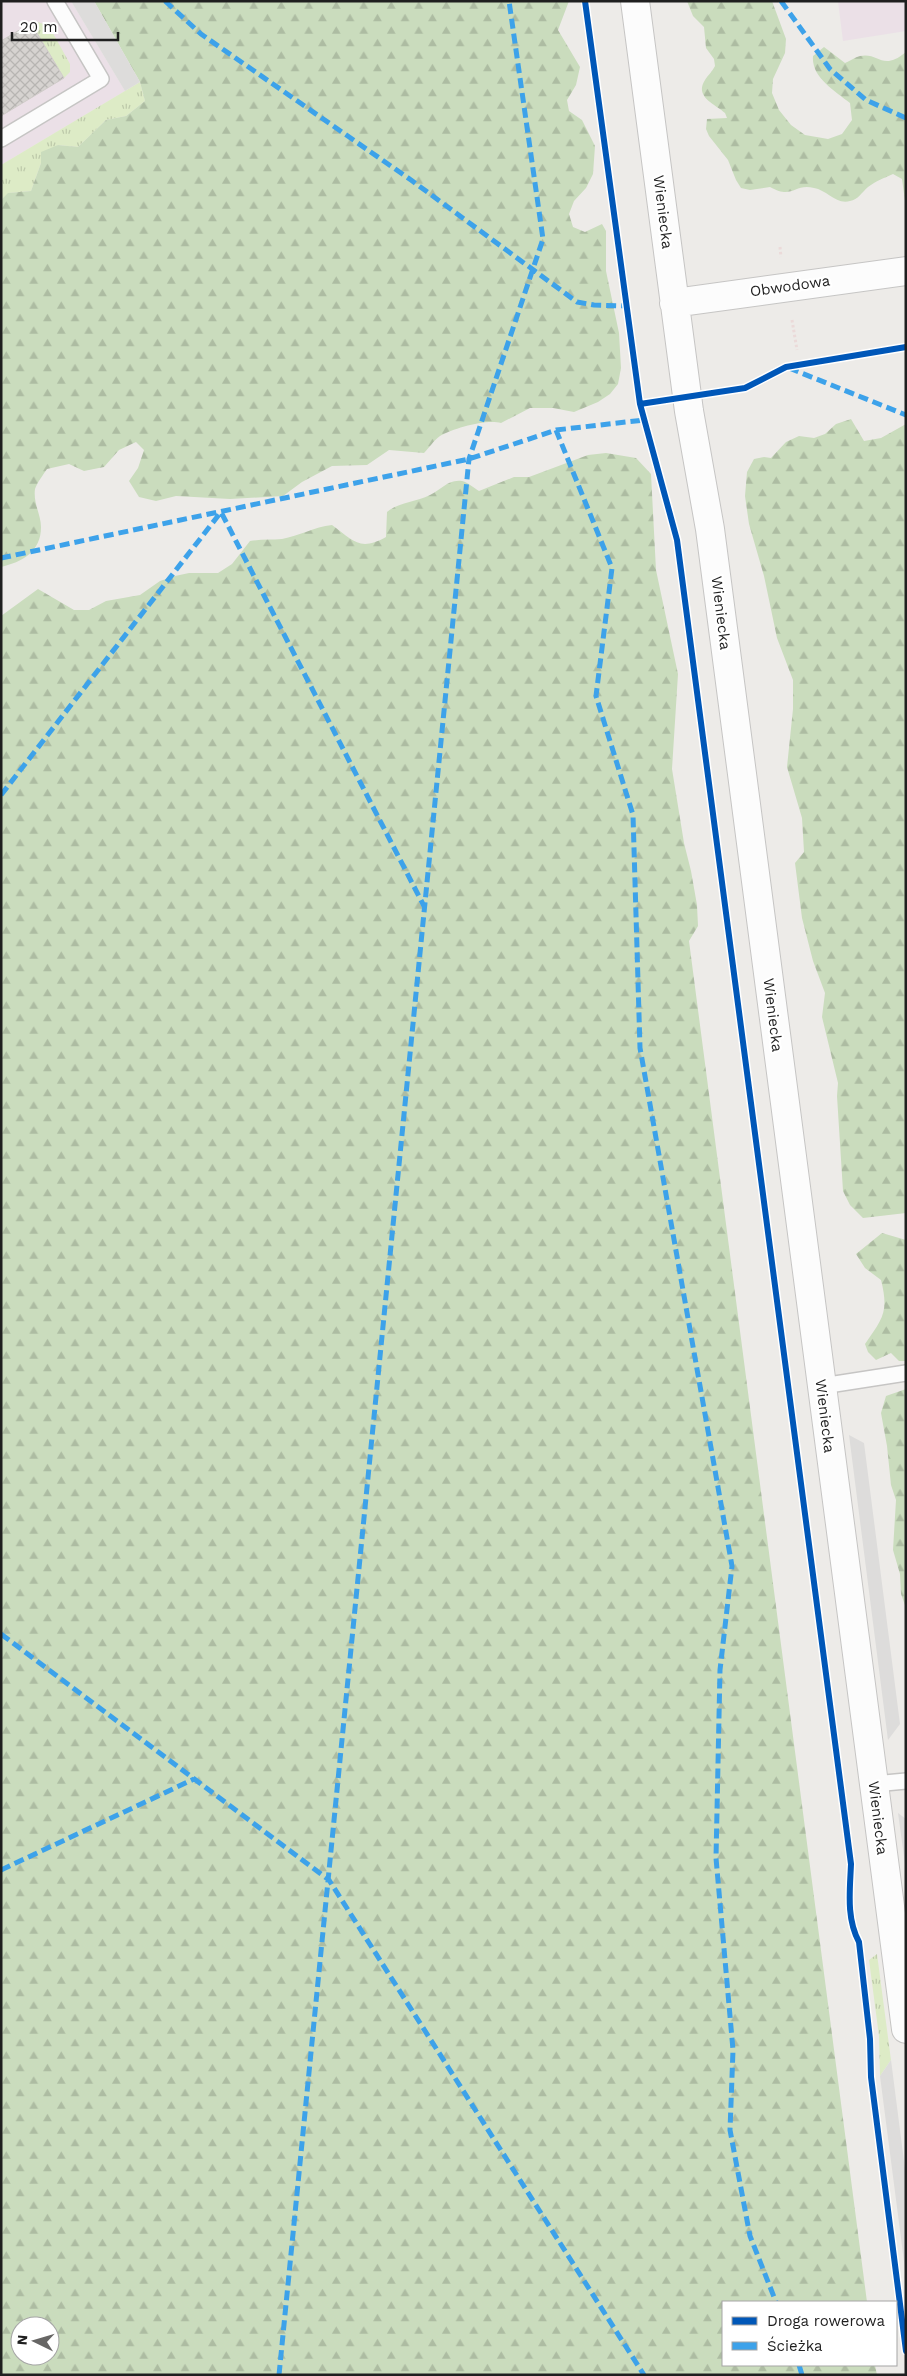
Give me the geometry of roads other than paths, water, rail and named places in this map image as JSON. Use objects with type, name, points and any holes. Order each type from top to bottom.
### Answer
[{"type":"street","name":"Wieniecka","points":[[635,1],[689,412],[710,529],[903,1994],[906,2029]]},
{"type":"street","name":"Obwodowa","points":[[674,303],[906,271]]},
{"type":"lane","points":[[1,139],[101,79],[55,1]]},
{"type":"lane","points":[[822,1386],[906,1373]]},
{"type":"lane","points":[[874,1784],[906,1781]]}]
